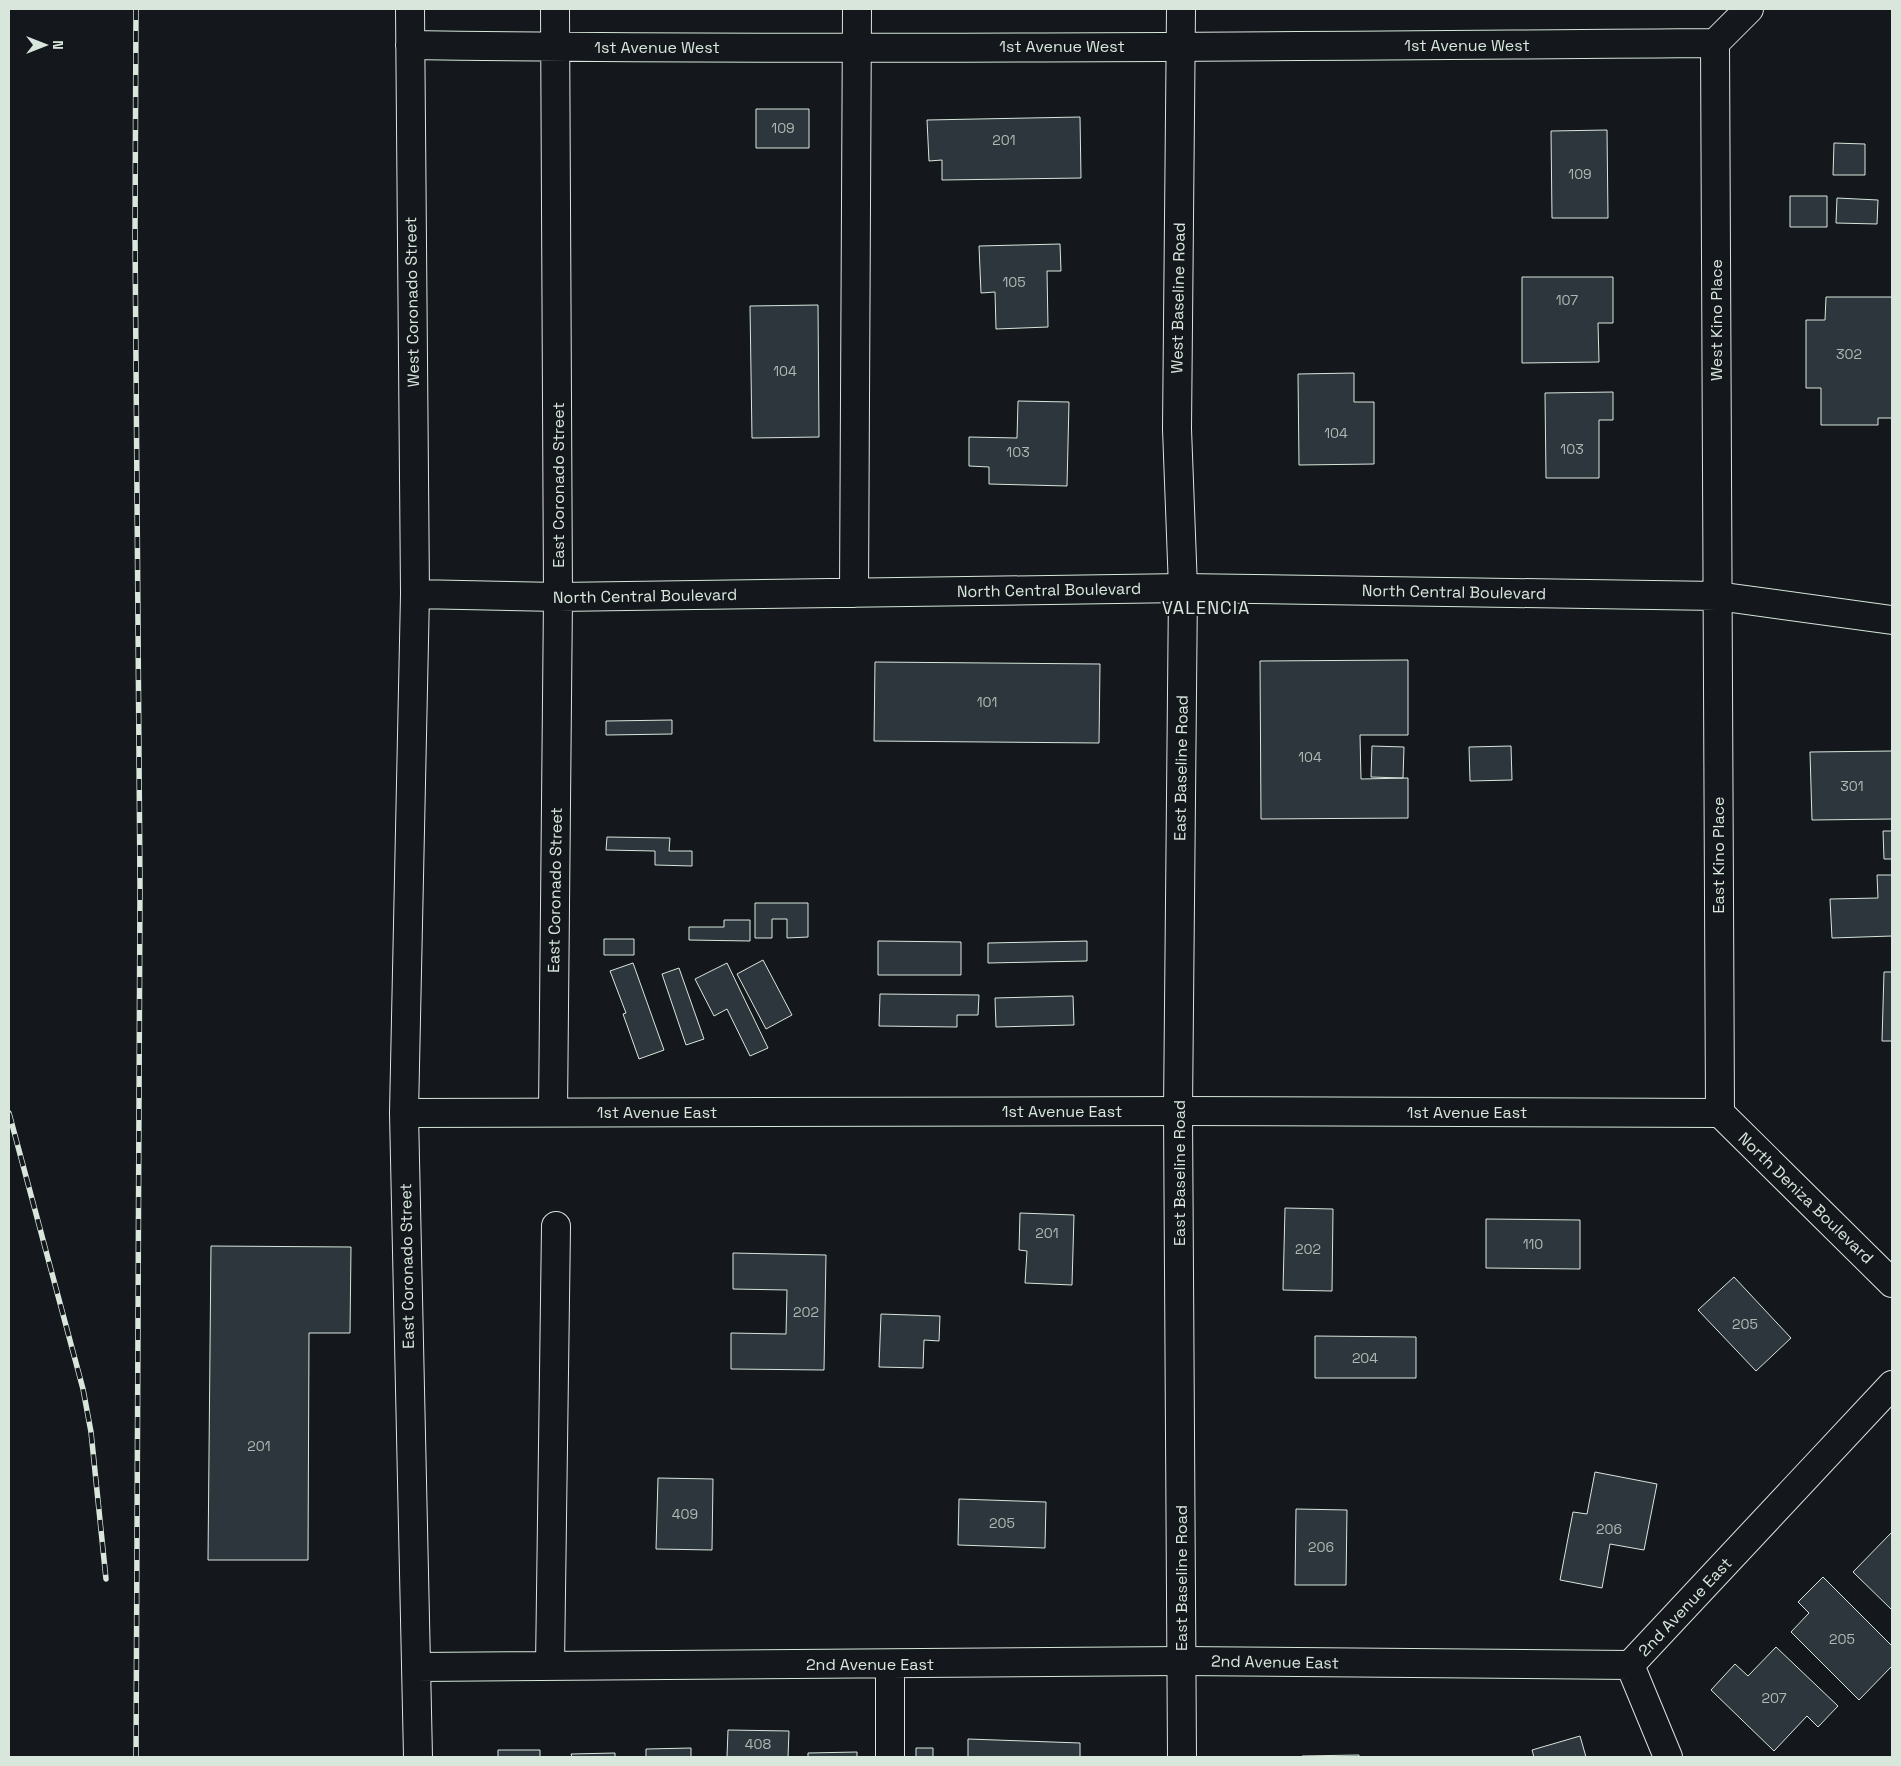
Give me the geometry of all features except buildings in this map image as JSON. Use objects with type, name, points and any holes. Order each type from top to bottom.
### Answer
[{"type":"street","name":"West Coronado Street","points":[[410,9],[415,594]]},
{"type":"street","name":"East Coronado Street","points":[[552,1112],[558,597],[555,9]]},
{"type":"street","points":[[854,593],[857,9]]},
{"type":"street","name":"West Baseline Road","points":[[1181,9],[1177,429],[1183,588]]},
{"type":"street","points":[[1715,43],[1749,9]]},
{"type":"street","name":"1st Avenue West","points":[[410,45],[857,47],[1715,43]]},
{"type":"street","name":"West Kino Place","points":[[1715,43],[1717,596]]},
{"type":"street","name":"North Central Boulevard","points":[[415,594],[558,597],[1183,588],[1717,596],[1892,620]]},
{"type":"street","name":"East Baseline Road","points":[[1182,1757],[1178,1111],[1183,588]]},
{"type":"street","name":"East Coronado Street","points":[[415,594],[404,1113],[418,1757]]},
{"type":"street","name":"East Kino Place","points":[[1717,596],[1720,1113]]},
{"type":"street","name":"1st Avenue East","points":[[404,1113],[1178,1111],[1720,1113]]},
{"type":"street","name":"North Deniza Boulevard","points":[[1720,1113],[1892,1283]]},
{"type":"street","points":[[550,1666],[556,1226]]},
{"type":"street","name":"2nd Avenue East","points":[[417,1667],[1182,1661],[1630,1665],[1892,1385]]},
{"type":"street","points":[[890,1664],[890,1757]]},
{"type":"street","points":[[1630,1665],[1668,1757]]},
{"type":"railway","points":[[136,9],[135,233],[140,887],[136,1757]]},
{"type":"railway","points":[[9,1113],[83,1389],[91,1432],[106,1579]]},
{"type":"district","name":"VALENCIA","points":[[1206,607]]}]
